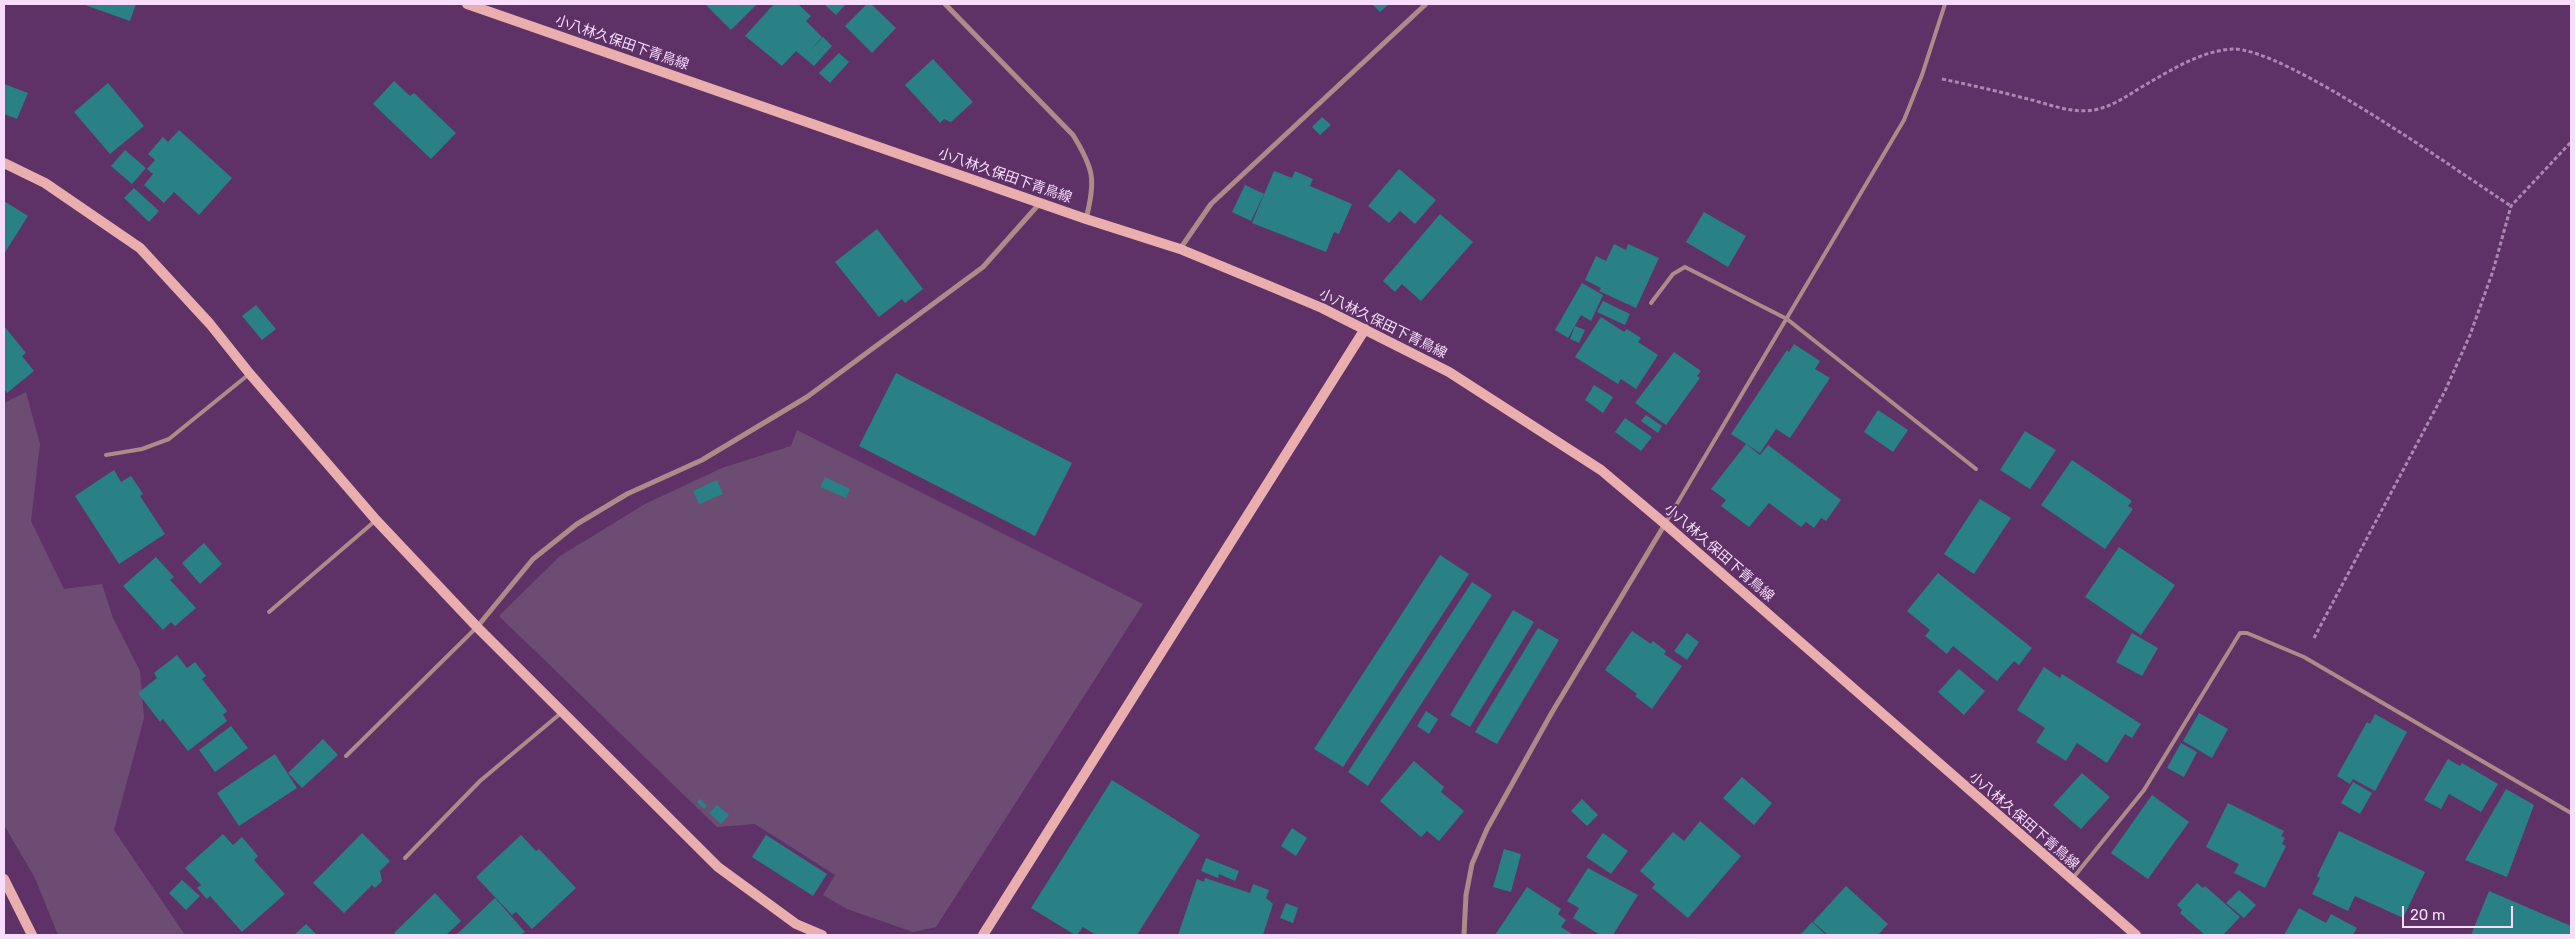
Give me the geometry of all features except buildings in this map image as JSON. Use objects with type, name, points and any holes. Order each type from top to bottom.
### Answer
[{"type":"main road","name":"小八林久保田下青鳥線","points":[[467,4],[1086,219],[1180,249],[1322,308],[1449,372],[1601,470],[2136,935]]},
{"type":"main road","points":[[4,163],[45,183],[140,248],[210,324],[250,374],[376,520],[562,712],[718,867],[796,924],[822,935]]},
{"type":"main road","points":[[983,935],[1365,329]]},
{"type":"main road","points":[[4,879],[32,935]]},
{"type":"street","points":[[945,4],[1073,135],[1088,160],[1093,186],[1086,219]]},
{"type":"street","points":[[1180,249],[1211,204],[1426,4]]},
{"type":"street","points":[[477,626],[534,559],[577,524],[627,494],[702,460],[807,397],[983,267],[1040,202]]},
{"type":"street","points":[[1464,935],[1466,895],[1472,864],[1487,829],[1551,714],[1665,524]]},
{"type":"lane","points":[[1665,524],[1904,120],[1922,75],[1945,4]]},
{"type":"lane","points":[[1651,303],[1672,274],[1685,268],[1786,319],[1976,468]]},
{"type":"lane","points":[[106,455],[142,449],[170,439],[250,374]]},
{"type":"lane","points":[[269,612],[376,520]]},
{"type":"lane","points":[[346,756],[477,626]]},
{"type":"lane","points":[[2071,880],[2144,790],[2240,633],[2247,633],[2304,657],[2571,813]]},
{"type":"lane","points":[[406,858],[480,781],[562,712]]},
{"type":"path","points":[[1922,75],[1988,89],[2064,109],[2094,110],[2121,101],[2144,86],[2205,54],[2233,49],[2259,54],[2291,68],[2362,109],[2511,206]]},
{"type":"path","points":[[2304,657],[2445,391],[2470,335],[2493,271],[2511,206],[2571,142]]},
{"type":"shaded area","points":[[26,392],[40,444],[31,521],[64,589],[102,584],[113,618],[140,671],[144,718],[114,830],[185,935],[58,935],[35,878],[4,825],[4,403]]},
{"type":"shaded area","points":[[797,430],[1143,604],[936,927],[913,932],[847,909],[823,895],[835,875],[755,824],[717,827],[499,616],[560,556],[645,504],[722,468],[791,446]]}]
